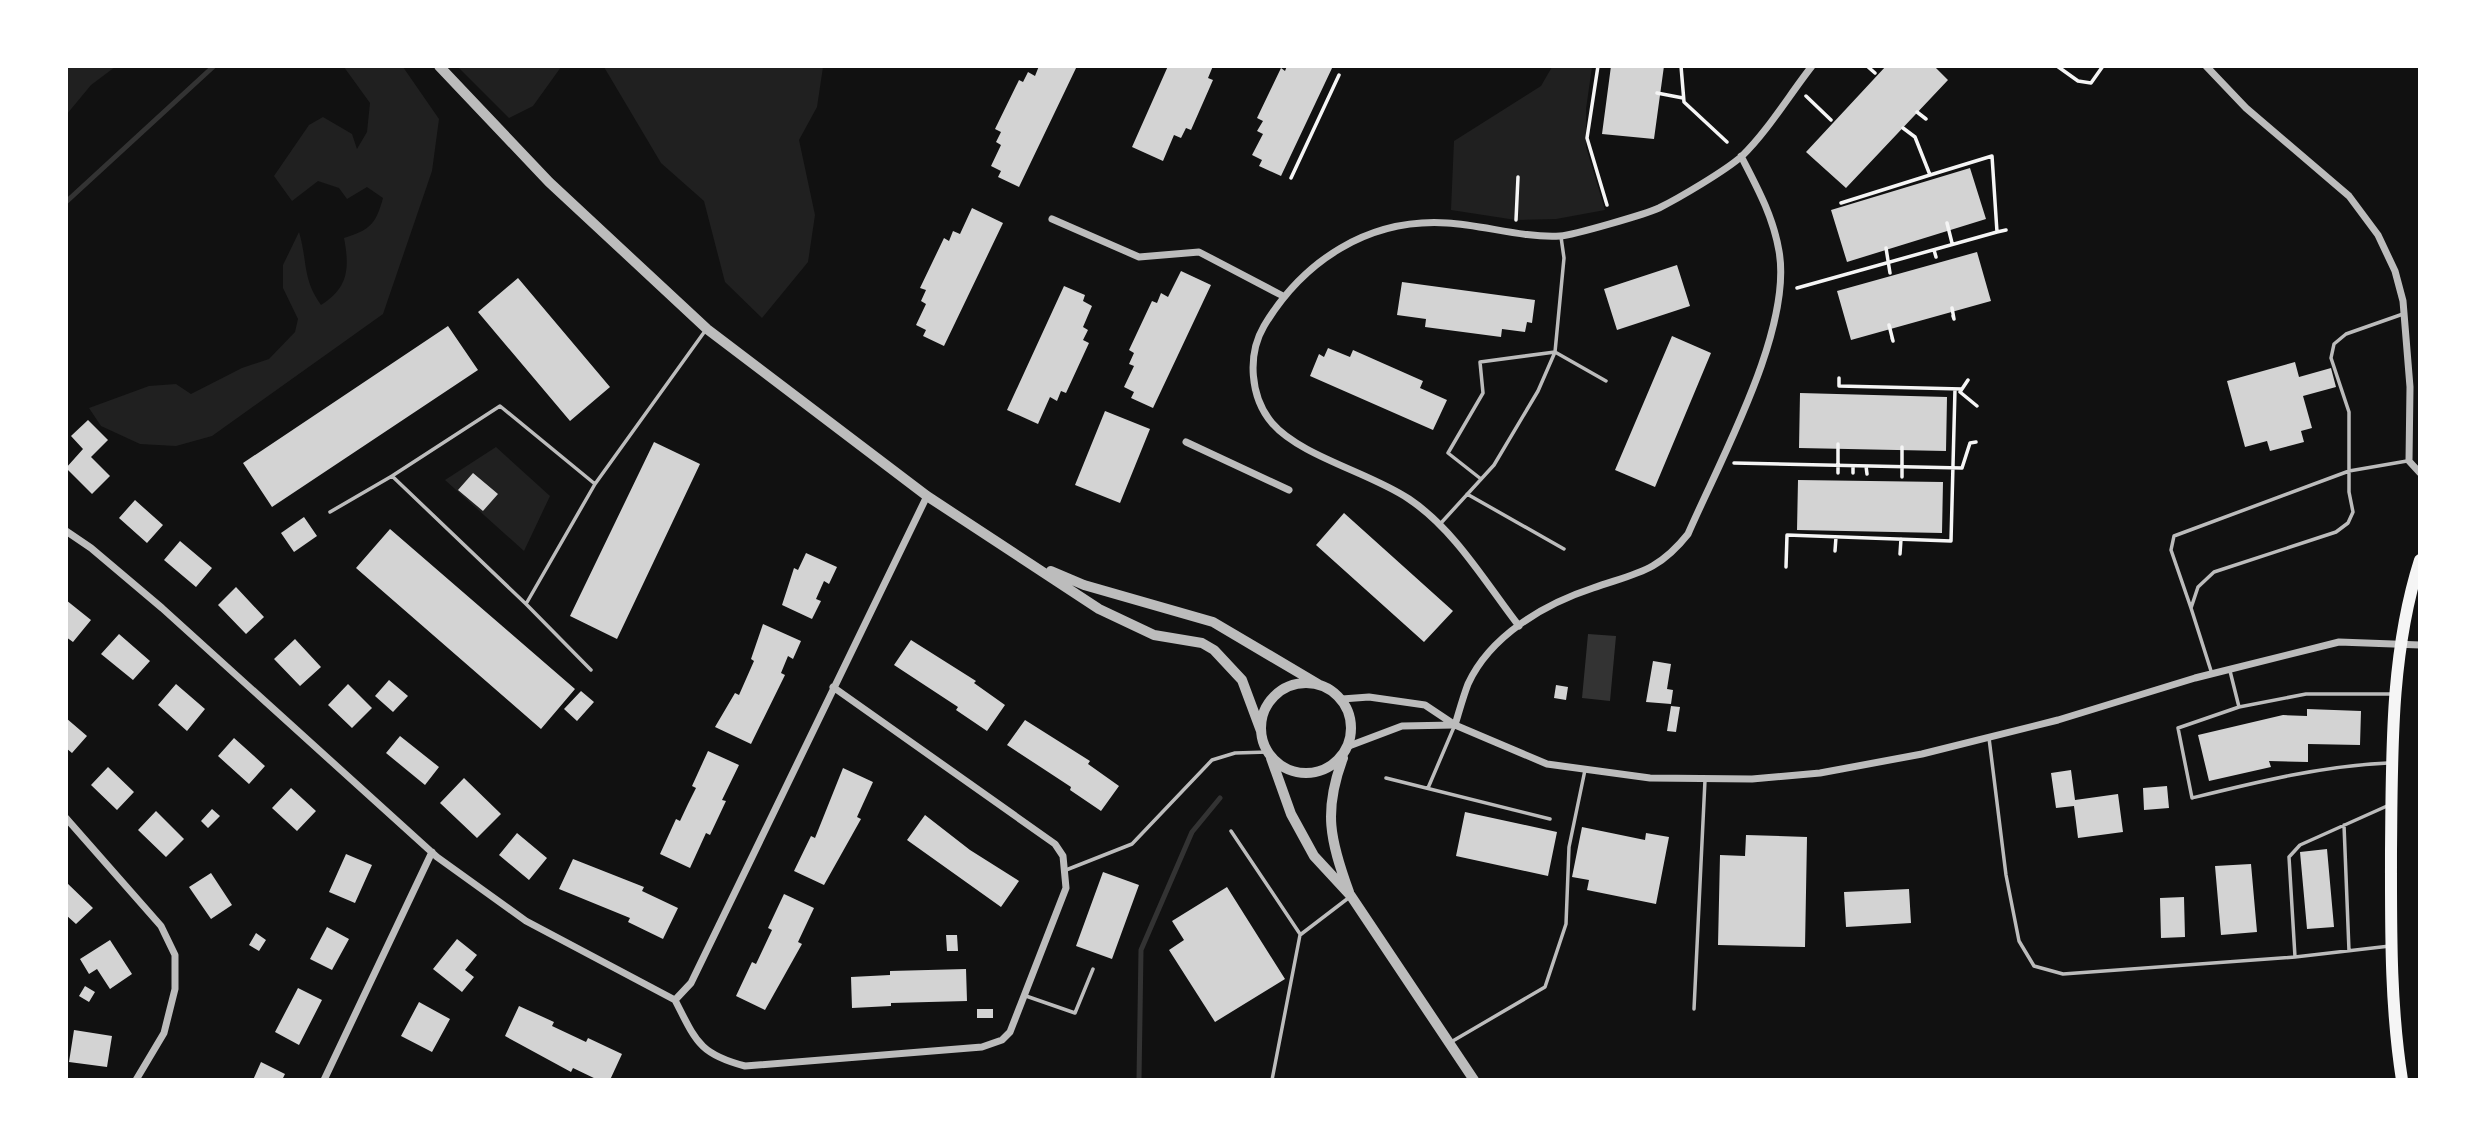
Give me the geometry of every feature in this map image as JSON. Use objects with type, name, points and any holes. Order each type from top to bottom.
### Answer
[{"type":"main road","points":[[2400,1079],[2395,1040],[2391,946],[2392,763],[2395,694],[2410,592],[2420,560]]},
{"type":"street","points":[[439,66],[578,210],[707,329],[927,496],[1098,609],[1154,635],[1202,643],[1214,650],[1242,680],[1291,814],[1314,856],[1351,896],[1474,1080]]},
{"type":"street","points":[[1519,625],[1441,523],[1390,487],[1289,438],[1272,423],[1255,390],[1253,368],[1260,333],[1283,296],[1303,274],[1335,249],[1370,233],[1412,224],[1447,223],[1490,231],[1560,236],[1658,209],[1741,156],[1812,66]]},
{"type":"street","points":[[2206,67],[2246,108],[2359,208],[2378,235],[2395,271],[2405,313],[2410,387],[2409,461],[2420,473]]},
{"type":"street","points":[[1455,725],[1475,674],[1499,642],[1519,625],[1559,602],[1649,570],[1671,555],[1688,534],[1761,366],[1781,291],[1780,253],[1771,215],[1741,156]]},
{"type":"street","points":[[1052,219],[1139,257],[1199,253],[1283,296]]},
{"type":"street","points":[[1186,442],[1289,490]]},
{"type":"street","points":[[675,1000],[691,983],[927,496]]},
{"type":"street","points":[[66,531],[91,548],[162,608],[432,852],[526,921],[675,1000],[695,1039],[715,1058],[745,1066],[991,1045],[1010,1032],[1066,888],[1063,856],[1055,844],[834,687]]},
{"type":"street","points":[[1034,565],[1084,585],[1213,622],[1342,699],[1352,722],[1331,801],[1330,832],[1351,896]]},
{"type":"street","points":[[1342,699],[1369,697],[1425,705],[1455,725],[1547,764],[1585,770],[1705,780],[1820,773],[1989,738],[2229,669],[2339,642],[2420,645]]},
{"type":"street","points":[[1261,731],[1262,717],[1277,693],[1304,682],[1318,684]]},
{"type":"street","points":[[1270,755],[1282,767],[1308,774],[1322,771],[1346,751],[1402,726],[1455,725]]},
{"type":"street","points":[[66,818],[161,926],[175,955],[175,989],[164,1032],[136,1080]]},
{"type":"street","points":[[324,1080],[432,852]]},
{"type":"lane","points":[[1441,523],[1481,479],[1512,437],[1538,391],[1555,352],[1564,258],[1560,236]]},
{"type":"lane","points":[[2191,608],[2198,587],[2214,572],[2336,532],[2348,523],[2353,512],[2348,492],[2349,412],[2331,358],[2334,344],[2346,334],[2405,313]]},
{"type":"lane","points":[[526,604],[595,484],[707,329]]},
{"type":"lane","points":[[1481,479],[1448,453],[1483,393],[1480,362],[1555,352],[1606,381]]},
{"type":"lane","points":[[330,512],[392,476],[500,406],[595,484]]},
{"type":"lane","points":[[2211,674],[2171,550],[2174,536],[2349,471],[2409,461]]},
{"type":"lane","points":[[392,476],[591,670]]},
{"type":"lane","points":[[1467,494],[1564,550]]},
{"type":"lane","points":[[2229,669],[2239,708]]},
{"type":"lane","points":[[2392,763],[2347,765],[2288,775],[2192,798],[2178,728],[2239,708],[2306,694],[2395,694]]},
{"type":"lane","points":[[1428,788],[1455,725]]},
{"type":"lane","points":[[1989,738],[2006,876],[2018,941],[2034,966],[2063,974],[2295,957],[2391,946]]},
{"type":"lane","points":[[1066,870],[1132,844],[1212,759],[1228,754],[1270,755]]},
{"type":"lane","points":[[1449,1043],[1545,987],[1566,924],[1569,847],[1585,770]]},
{"type":"lane","points":[[1386,778],[1550,819]]},
{"type":"lane","points":[[1694,1009],[1705,780]]},
{"type":"lane","points":[[2295,957],[2289,857],[2300,845],[2392,804]]},
{"type":"lane","points":[[2344,825],[2348,951]]},
{"type":"lane","points":[[1231,831],[1300,935]]},
{"type":"lane","points":[[1272,1080],[1300,935],[1351,896]]},
{"type":"lane","points":[[1024,996],[1075,1013],[1093,969]]},
{"type":"path","points":[[1598,66],[1587,138],[1607,205]]},
{"type":"path","points":[[1681,66],[1684,102],[1727,142]]},
{"type":"path","points":[[1867,66],[1875,73]]},
{"type":"path","points":[[2057,66],[2078,81],[2091,83],[2103,66]]},
{"type":"path","points":[[1291,178],[1339,75]]},
{"type":"path","points":[[1657,93],[1683,98]]},
{"type":"path","points":[[1806,96],[1831,120]]},
{"type":"path","points":[[1917,112],[1926,119]]},
{"type":"path","points":[[1903,128],[1915,136],[1930,175]]},
{"type":"path","points":[[1841,203],[1992,156],[1997,232]]},
{"type":"path","points":[[1516,220],[1518,177]]},
{"type":"path","points":[[1947,223],[1952,243]]},
{"type":"path","points":[[1797,288],[2006,230]]},
{"type":"path","points":[[1885,248],[1890,273]]},
{"type":"path","points":[[1934,250],[1936,257]]},
{"type":"path","points":[[1872,268],[1874,275]]},
{"type":"path","points":[[1952,308],[1954,319],[1953,316]]},
{"type":"path","points":[[1889,325],[1893,341],[1892,338]]},
{"type":"path","points":[[1839,378],[1839,386],[1962,389]]},
{"type":"path","points":[[1968,380],[1960,392],[1977,406]]},
{"type":"path","points":[[1786,567],[1787,535],[1951,541],[1955,389]]},
{"type":"path","points":[[1734,463],[1902,469],[1962,468],[1970,443],[1976,442]]},
{"type":"path","points":[[1838,444],[1838,473]]},
{"type":"path","points":[[1902,447],[1902,477]]},
{"type":"path","points":[[1853,466],[1853,473]]},
{"type":"path","points":[[1866,466],[1867,474]]},
{"type":"path","points":[[1835,551],[1836,537]]},
{"type":"path","points":[[1900,539],[1900,554]]},
{"type":"shaded area","points":[[67,66],[115,67],[91,85],[67,114]]},
{"type":"shaded area","points":[[344,67],[403,67],[439,119],[432,171],[383,314],[212,436],[176,446],[140,444],[101,426],[89,408],[149,386],[176,384],[191,394],[242,368],[269,359],[295,332],[298,319],[283,288],[283,265],[299,232],[308,278],[321,305],[342,285],[347,259],[344,238],[371,225],[383,198],[367,187],[347,199],[339,188],[318,181],[292,201],[274,176],[309,125],[323,117],[352,134],[357,149],[367,132],[370,103]]},
{"type":"shaded area","points":[[458,67],[561,67],[533,106],[509,118]]},
{"type":"shaded area","points":[[604,67],[823,67],[817,107],[799,140],[815,215],[808,262],[762,318],[725,282],[704,201],[661,163]]},
{"type":"shaded area","points":[[1552,67],[1592,67],[1586,109],[1586,147],[1605,210],[1556,219],[1516,220],[1451,210],[1454,141],[1541,86]]},
{"type":"shaded area","points":[[496,447],[550,496],[524,551],[445,480]]},
{"type":"shaded area","points":[[1588,634],[1616,636],[1610,701],[1582,698]]},
{"type":"building","points":[[1039,66],[1077,66],[1019,187],[998,177],[1001,171],[991,166],[1001,145],[996,142],[1001,132],[995,129],[1019,80],[1023,82],[1028,72],[1035,76]]},
{"type":"building","points":[[1168,66],[1213,66],[1208,78],[1213,80],[1191,130],[1186,128],[1181,138],[1174,135],[1163,161],[1132,147]]},
{"type":"building","points":[[1287,66],[1333,66],[1281,176],[1259,166],[1262,160],[1252,155],[1263,134],[1257,131],[1263,121],[1257,118],[1281,68],[1285,71]]},
{"type":"building","points":[[1611,66],[1664,66],[1654,139],[1602,134]]},
{"type":"building","points":[[1886,66],[1934,66],[1948,80],[1846,188],[1806,152]]},
{"type":"building","points":[[1970,168],[1986,219],[1847,262],[1831,210]]},
{"type":"building","points":[[972,208],[1003,223],[944,346],[923,336],[926,330],[916,325],[926,304],[921,301],[926,290],[920,288],[944,238],[949,241],[953,231],[960,234]]},
{"type":"building","points":[[1977,252],[1991,301],[1851,340],[1837,291]]},
{"type":"building","points":[[1677,265],[1690,306],[1617,330],[1604,289]]},
{"type":"building","points":[[1181,271],[1211,285],[1153,408],[1131,398],[1134,392],[1124,387],[1134,366],[1129,364],[1134,353],[1129,350],[1152,301],[1157,303],[1161,293],[1168,297]]},
{"type":"building","points":[[518,278],[610,387],[570,421],[478,312]]},
{"type":"building","points":[[1402,282],[1535,300],[1532,323],[1527,322],[1525,332],[1502,329],[1501,337],[1425,327],[1426,319],[1397,315]]},
{"type":"building","points":[[1064,286],[1085,295],[1083,301],[1092,306],[1083,327],[1088,330],[1083,340],[1089,343],[1066,393],[1061,391],[1057,401],[1050,397],[1038,424],[1007,410]]},
{"type":"building","points":[[448,326],[478,370],[272,507],[243,463]]},
{"type":"building","points":[[1672,336],[1711,353],[1655,487],[1615,470]]},
{"type":"building","points":[[1328,348],[1350,357],[1353,350],[1423,381],[1420,388],[1447,400],[1433,430],[1310,376],[1319,354],[1324,357]]},
{"type":"building","points":[[2295,362],[2299,377],[2331,368],[2336,387],[2303,396],[2312,428],[2301,431],[2304,442],[2270,451],[2267,441],[2245,447],[2227,381]]},
{"type":"building","points":[[1800,393],[1947,397],[1946,451],[1799,448]]},
{"type":"building","points":[[1105,411],[1150,429],[1120,503],[1075,485]]},
{"type":"building","points":[[88,420],[108,440],[91,457],[110,476],[92,494],[66,468],[83,449],[71,436]]},
{"type":"building","points":[[654,442],[700,464],[617,639],[570,616]]},
{"type":"building","points":[[473,473],[498,494],[483,511],[458,490]]},
{"type":"building","points":[[1798,480],[1943,482],[1942,533],[1797,530]]},
{"type":"building","points":[[135,500],[163,525],[147,543],[119,518]]},
{"type":"building","points":[[1344,513],[1453,611],[1424,642],[1316,545]]},
{"type":"building","points":[[304,517],[317,536],[294,552],[281,533]]},
{"type":"building","points":[[390,529],[575,689],[541,729],[356,568]]},
{"type":"building","points":[[180,541],[212,568],[196,587],[164,560]]},
{"type":"building","points":[[806,553],[837,567],[829,584],[824,581],[816,599],[821,601],[812,619],[782,605],[794,568],[798,570]]},
{"type":"building","points":[[236,587],[264,617],[246,634],[218,605]]},
{"type":"building","points":[[66,600],[91,620],[73,642],[66,637]]},
{"type":"building","points":[[763,624],[801,641],[793,659],[788,656],[781,673],[785,675],[751,744],[715,727],[735,693],[739,695],[754,661],[751,659]]},
{"type":"building","points":[[119,634],[150,661],[133,680],[101,654]]},
{"type":"building","points":[[295,639],[321,667],[300,686],[274,659]]},
{"type":"building","points":[[911,640],[976,681],[974,683],[1005,705],[987,731],[956,710],[958,707],[894,665]]},
{"type":"building","points":[[1653,661],[1671,664],[1667,689],[1673,690],[1671,704],[1646,702]]},
{"type":"building","points":[[389,680],[408,696],[393,712],[375,696]]},
{"type":"building","points":[[176,684],[205,709],[187,731],[158,705]]},
{"type":"building","points":[[348,684],[372,708],[352,728],[328,705]]},
{"type":"building","points":[[1556,685],[1568,687],[1566,700],[1554,698]]},
{"type":"building","points":[[581,691],[594,702],[577,721],[564,709]]},
{"type":"building","points":[[1671,706],[1680,707],[1676,732],[1667,731]]},
{"type":"building","points":[[2307,709],[2361,711],[2360,745],[2308,744],[2308,762],[2269,761],[2271,767],[2209,781],[2198,735],[2283,715],[2307,716]]},
{"type":"building","points":[[66,718],[87,736],[72,753],[66,748]]},
{"type":"building","points":[[1025,720],[1090,761],[1088,764],[1119,786],[1101,811],[1070,790],[1071,787],[1007,745]]},
{"type":"building","points":[[400,736],[439,767],[425,785],[386,753]]},
{"type":"building","points":[[234,738],[265,766],[249,784],[218,756]]},
{"type":"building","points":[[708,751],[739,765],[722,800],[726,801],[710,835],[706,833],[690,868],[660,854],[676,819],[680,821],[696,788],[692,786]]},
{"type":"building","points":[[108,767],[134,792],[117,810],[91,785]]},
{"type":"building","points":[[843,768],[873,782],[857,817],[861,819],[824,885],[794,871],[811,836],[815,838]]},
{"type":"building","points":[[2071,770],[2075,800],[2118,794],[2123,832],[2078,838],[2074,806],[2056,808],[2051,773]]},
{"type":"building","points":[[464,778],[501,814],[477,838],[440,803]]},
{"type":"building","points":[[2167,786],[2169,808],[2144,810],[2143,788]]},
{"type":"building","points":[[291,788],[316,811],[297,831],[272,808]]},
{"type":"building","points":[[212,809],[220,816],[208,828],[201,821]]},
{"type":"building","points":[[156,811],[184,839],[166,857],[138,830]]},
{"type":"building","points":[[1465,812],[1557,832],[1548,876],[1456,856]]},
{"type":"building","points":[[925,815],[970,850],[1019,881],[1001,907],[907,840]]},
{"type":"building","points":[[1582,827],[1645,840],[1646,833],[1669,837],[1656,904],[1587,890],[1589,880],[1572,877]]},
{"type":"building","points":[[517,833],[547,858],[529,880],[499,855]]},
{"type":"building","points":[[1746,835],[1807,837],[1805,947],[1718,945],[1720,855],[1745,856]]},
{"type":"building","points":[[2327,849],[2334,927],[2307,929],[2300,852]]},
{"type":"building","points":[[346,854],[372,865],[355,903],[329,892]]},
{"type":"building","points":[[573,859],[644,887],[642,891],[678,908],[663,939],[628,922],[630,918],[559,889]]},
{"type":"building","points":[[2251,864],[2257,932],[2221,935],[2215,866]]},
{"type":"building","points":[[1103,872],[1139,885],[1112,959],[1076,946]]},
{"type":"building","points":[[211,873],[232,905],[211,919],[189,887]]},
{"type":"building","points":[[66,882],[93,908],[76,924],[66,915]]},
{"type":"building","points":[[1227,887],[1285,979],[1215,1022],[1169,950],[1184,940],[1172,921]]},
{"type":"building","points":[[1909,889],[1911,923],[1846,927],[1844,892]]},
{"type":"building","points":[[784,894],[814,908],[798,942],[802,944],[765,1010],[736,996],[752,962],[756,964],[772,930],[768,928]]},
{"type":"building","points":[[2184,897],[2185,937],[2161,938],[2160,898]]},
{"type":"building","points":[[327,927],[349,939],[332,970],[310,959]]},
{"type":"building","points":[[256,933],[266,940],[259,951],[249,945]]},
{"type":"building","points":[[946,935],[957,935],[958,951],[947,951]]},
{"type":"building","points":[[457,939],[477,955],[465,970],[474,977],[462,992],[433,969]]},
{"type":"building","points":[[110,940],[132,974],[110,989],[97,969],[89,974],[80,959]]},
{"type":"building","points":[[966,969],[967,1001],[891,1003],[891,1006],[852,1008],[851,977],[890,975],[890,971]]},
{"type":"building","points":[[85,986],[95,992],[89,1002],[79,996]]},
{"type":"building","points":[[298,988],[322,1000],[299,1045],[275,1032]]},
{"type":"building","points":[[419,1002],[450,1019],[432,1052],[401,1036]]},
{"type":"building","points":[[519,1006],[554,1022],[552,1026],[586,1042],[588,1038],[622,1054],[610,1080],[598,1080],[573,1068],[571,1072],[505,1036]]},
{"type":"building","points":[[977,1009],[993,1009],[993,1018],[977,1018]]},
{"type":"building","points":[[74,1030],[112,1036],[107,1067],[69,1062]]},
{"type":"building","points":[[261,1062],[285,1074],[282,1080],[253,1080]]},
{"type":"waterway","points":[[66,202],[214,66]]},
{"type":"waterway","points":[[1139,1080],[1141,950],[1192,832],[1220,798]]}]
